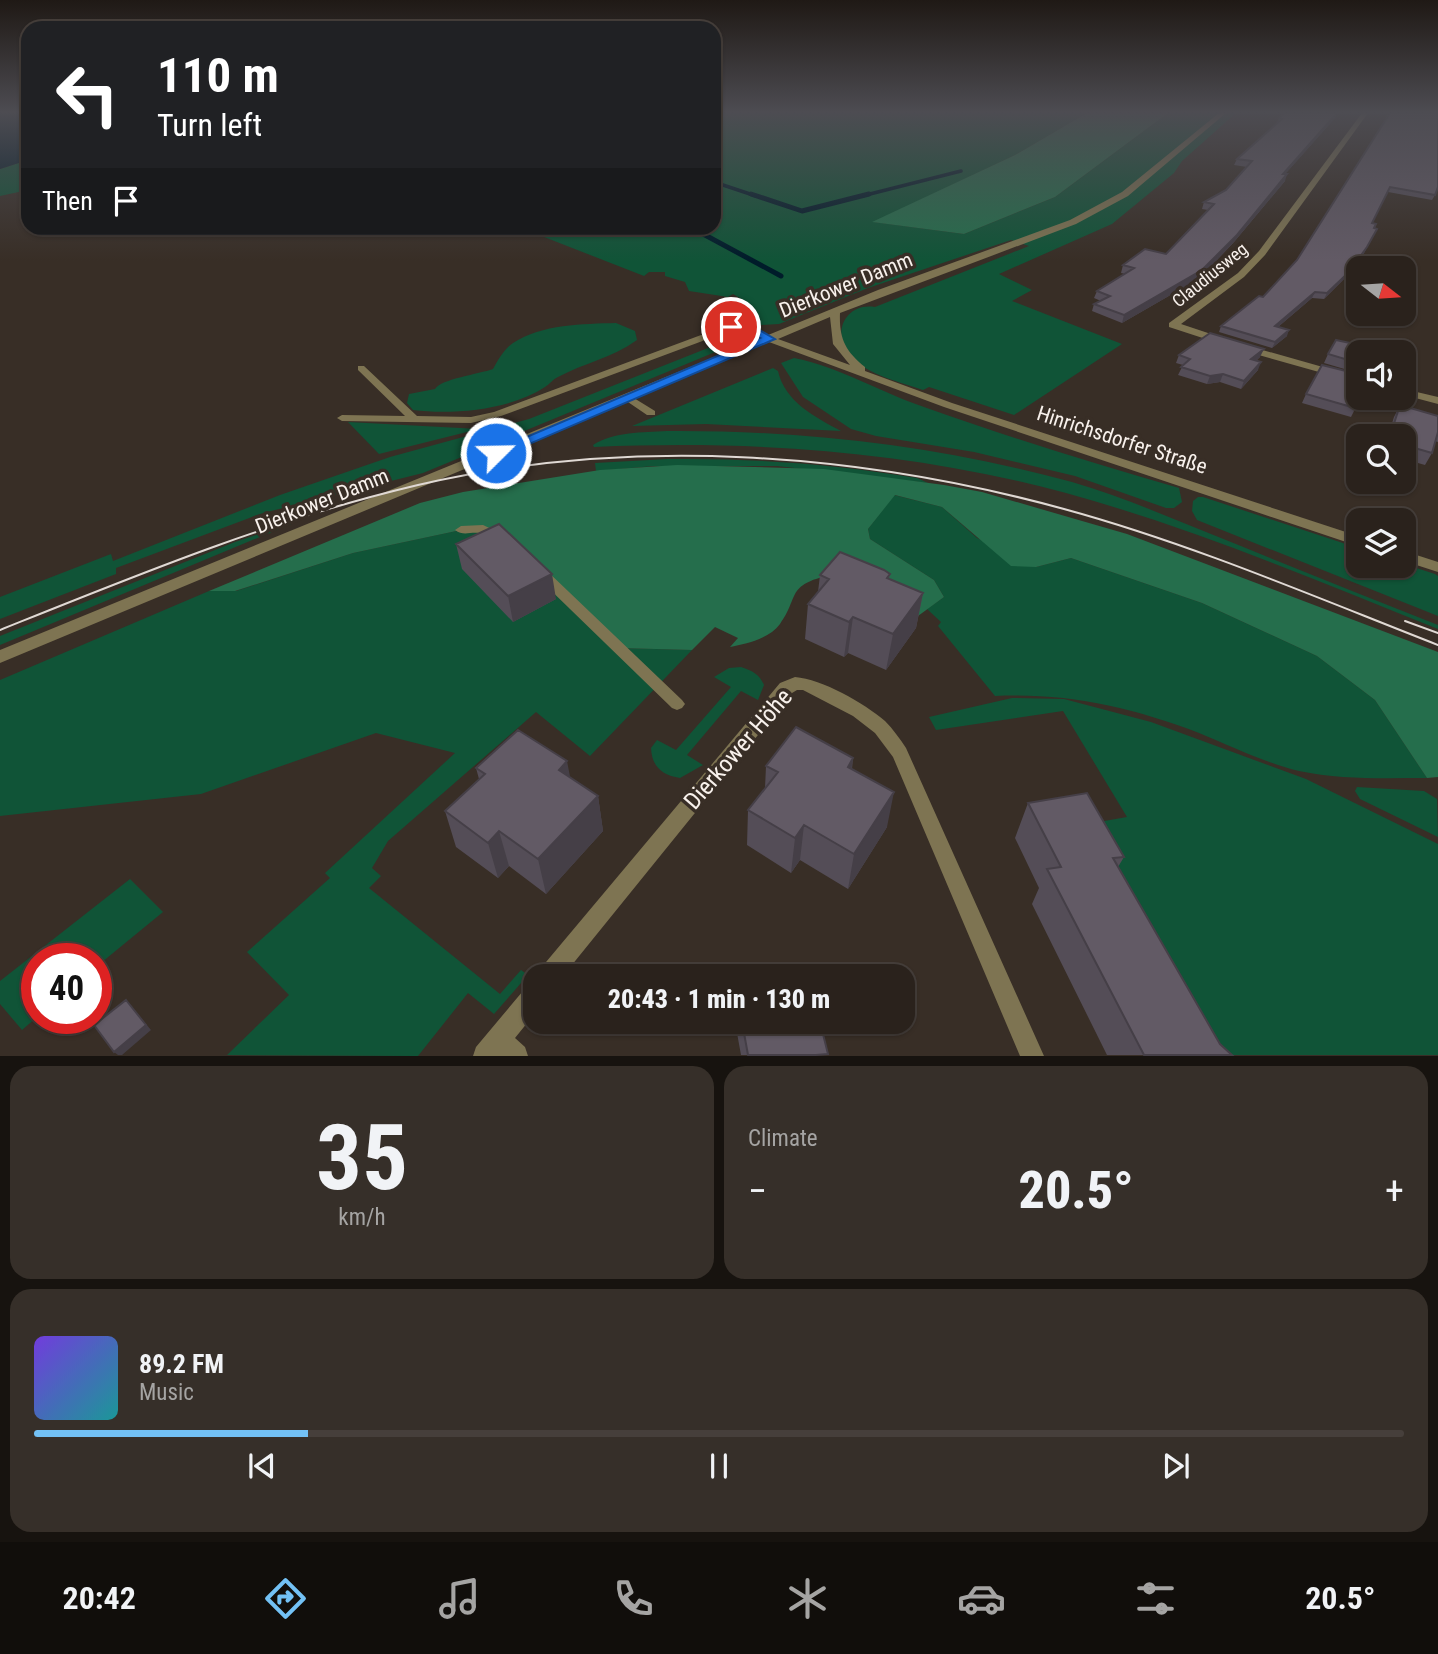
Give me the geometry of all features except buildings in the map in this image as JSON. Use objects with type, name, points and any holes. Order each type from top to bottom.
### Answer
[{"type":"street","name":"Dierkower Damm","points":[[0,657],[835,311],[1094,212],[1125,194],[1165,162]]},
{"type":"street","name":"Claudiusweg","points":[[1328,162],[1262,253],[1232,282],[1173,325],[1346,376]]},
{"type":"street","name":"Hinrichsdorfer Straße","points":[[835,311],[833,333],[842,354],[873,378]]},
{"type":"street","name":"Hinrichsdorfer Straße","points":[[769,339],[873,378],[1346,537]]},
{"type":"street","points":[[1416,395],[1438,401]]},
{"type":"street","points":[[1416,560],[1438,567]]},
{"type":"street","name":"Dierkower Höhe","points":[[559,964],[779,696],[795,683],[807,684],[859,711],[881,728],[900,754],[1032,1055]]},
{"type":"street","points":[[516,1055],[491,1047],[523,1009]]},
{"type":"lane","points":[[342,418],[471,420],[497,414],[731,327],[745,326],[769,339]]},
{"type":"lane","points":[[361,368],[414,419]]},
{"type":"lane","points":[[629,398],[651,413]]},
{"type":"lane","points":[[461,530],[483,529],[509,544]]},
{"type":"lane","points":[[528,561],[677,704]]},
{"type":"green space","points":[[21,162],[21,192],[0,196],[0,169]]},
{"type":"green space","points":[[721,162],[1000,162],[874,222],[964,234],[1055,197],[1102,162],[1181,162],[1174,173],[1112,224],[999,274],[1032,290],[1012,301],[1122,344],[1014,415],[929,387],[923,390],[876,373],[852,358],[845,349],[841,331],[848,315],[855,310],[875,307],[1029,246],[1011,240],[868,288],[779,324],[761,325],[729,320],[729,312],[745,301],[733,294],[728,297],[689,291],[685,282],[665,276],[665,272],[649,272],[644,276],[539,235],[721,235]]},
{"type":"green space","points":[[999,162],[1102,162],[1055,197],[964,234],[872,222]]},
{"type":"green space","points":[[616,323],[635,331],[637,340],[556,378],[531,395],[498,406],[463,411],[413,410],[407,403],[409,394],[435,389],[452,380],[493,369],[510,345],[537,332],[563,326]]},
{"type":"green space","points":[[718,344],[725,348],[423,473],[263,513],[116,568],[116,574],[0,619],[0,597],[111,554],[113,561],[280,495],[390,457],[529,419]]},
{"type":"green space","points":[[794,358],[827,367],[908,401],[987,429],[1179,488],[1182,502],[1174,508],[1166,508],[1075,476],[974,452],[876,436],[851,429],[803,397],[781,363]]},
{"type":"green space","points":[[773,368],[778,371],[794,400],[811,414],[841,431],[706,424],[632,426]]},
{"type":"green space","points":[[348,422],[479,429],[379,454]]},
{"type":"green space","points":[[667,431],[821,437],[922,450],[1022,469],[1072,482],[1144,507],[1438,625],[1438,629],[1161,522],[1066,493],[1008,479],[890,458],[772,447],[593,445],[619,435]]},
{"type":"green space","points":[[668,459],[762,461],[824,466],[917,478],[928,483],[777,466],[654,466],[596,471],[595,463]]},
{"type":"green space","points":[[677,465],[824,469],[982,492],[1127,534],[1438,652],[1438,777],[1427,778],[1375,700],[1317,656],[1202,603],[1071,558],[1036,567],[1011,566],[942,507],[895,495],[868,529],[870,539],[934,580],[944,597],[918,616],[826,576],[799,589],[786,615],[770,634],[730,647],[738,638],[715,627],[692,650],[618,648],[490,532],[461,530],[353,553],[235,591],[209,591],[420,503],[463,492],[600,470]]},
{"type":"green space","points":[[894,495],[942,507],[977,538],[1036,567],[1071,558],[1202,603],[1317,656],[1375,700],[1427,778],[1347,777],[1299,771],[1261,759],[1199,733],[1124,709],[1048,697],[995,696],[938,626],[941,622],[927,609],[944,597],[934,580],[870,539],[868,529]]},
{"type":"green space","points":[[1203,497],[1346,544],[1346,578],[1416,578],[1416,568],[1435,574],[1438,576],[1438,616],[1197,520],[1192,511],[1193,501]]},
{"type":"green space","points":[[296,522],[0,645],[0,636],[235,542]]},
{"type":"green space","points":[[483,529],[618,648],[692,650],[590,756],[536,712],[388,841],[372,868],[381,876],[369,888],[500,994],[521,970],[523,971],[523,981],[494,1014],[468,993],[418,1056],[227,1055],[289,995],[247,952],[330,878],[325,873],[455,753],[376,733],[201,794],[0,816],[0,680],[209,591],[236,591],[353,553],[461,530]]},
{"type":"green space","points":[[741,667],[755,673],[762,681],[764,685],[758,700],[741,691],[687,755],[703,765],[680,778],[659,769],[653,760],[651,748],[657,740],[676,750],[731,687],[714,677],[729,668]]},
{"type":"green space","points":[[1012,698],[1064,699],[1151,722],[1306,779],[1438,844],[1438,1055],[1183,1055],[1076,826],[1127,817],[1063,711],[936,730],[929,717]]},
{"type":"green space","points":[[1357,787],[1424,791],[1437,799],[1438,837],[1360,799],[1355,791]]},
{"type":"green space","points":[[130,879],[163,912],[112,954],[112,943],[48,943]]},
{"type":"green space","points":[[21,965],[21,1029],[0,1004],[0,981]]},
{"type":"water","points":[[0,162],[21,162],[0,169]]},
{"type":"waterway","points":[[862,196],[961,171]]},
{"type":"waterway","points":[[721,184],[756,196]]},
{"type":"waterway","points":[[751,194],[802,211],[869,194]]},
{"type":"waterway","points":[[705,235],[781,276]]},
{"type":"tram line","points":[[0,630],[258,531],[364,499],[418,485],[498,470],[579,460],[661,456],[743,457],[824,463],[905,474],[1064,509],[1159,538],[1253,572],[1438,645]]},
{"type":"tram line","points":[[1405,621],[1438,633]]},
{"type":"route","points":[[496,453],[769,339],[745,326],[731,327]]}]
